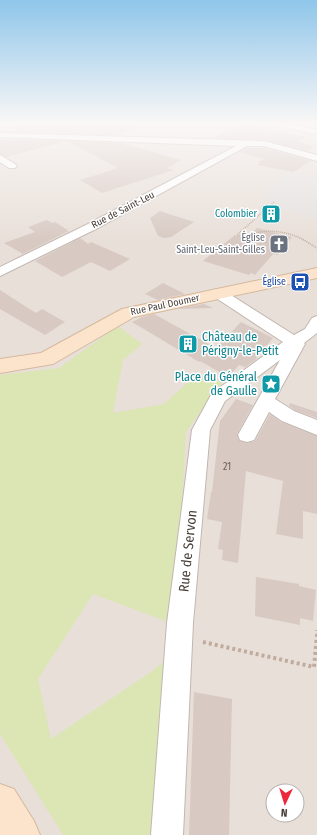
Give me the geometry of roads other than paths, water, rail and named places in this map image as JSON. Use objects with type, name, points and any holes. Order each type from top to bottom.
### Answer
[{"type":"street","points":[[7,163],[12,166]]},
{"type":"street","name":"Rue de Saint-Leu","points":[[0,272],[149,197],[213,163]]},
{"type":"street","name":"Rue Paul Doumer","points":[[0,366],[46,359],[128,313],[317,273]]},
{"type":"street","points":[[218,293],[297,344],[247,435]]},
{"type":"street","name":"Rue de Servon","points":[[167,835],[179,637],[201,430],[218,397],[310,332],[317,321]]},
{"type":"street","points":[[265,401],[288,416],[317,428]]},
{"type":"street","points":[[0,803],[20,835]]},
{"type":"place","name":"Colombier","points":[[271,214]]},
{"type":"place","name":"Église Saint-Leu-Saint-Gilles","points":[[279,244]]},
{"type":"place","name":"Église","points":[[300,282]]},
{"type":"place","name":"Château de Périgny-le-Petit","points":[[188,344]]},
{"type":"place","name":"Place du Général de Gaulle","points":[[271,384]]}]
